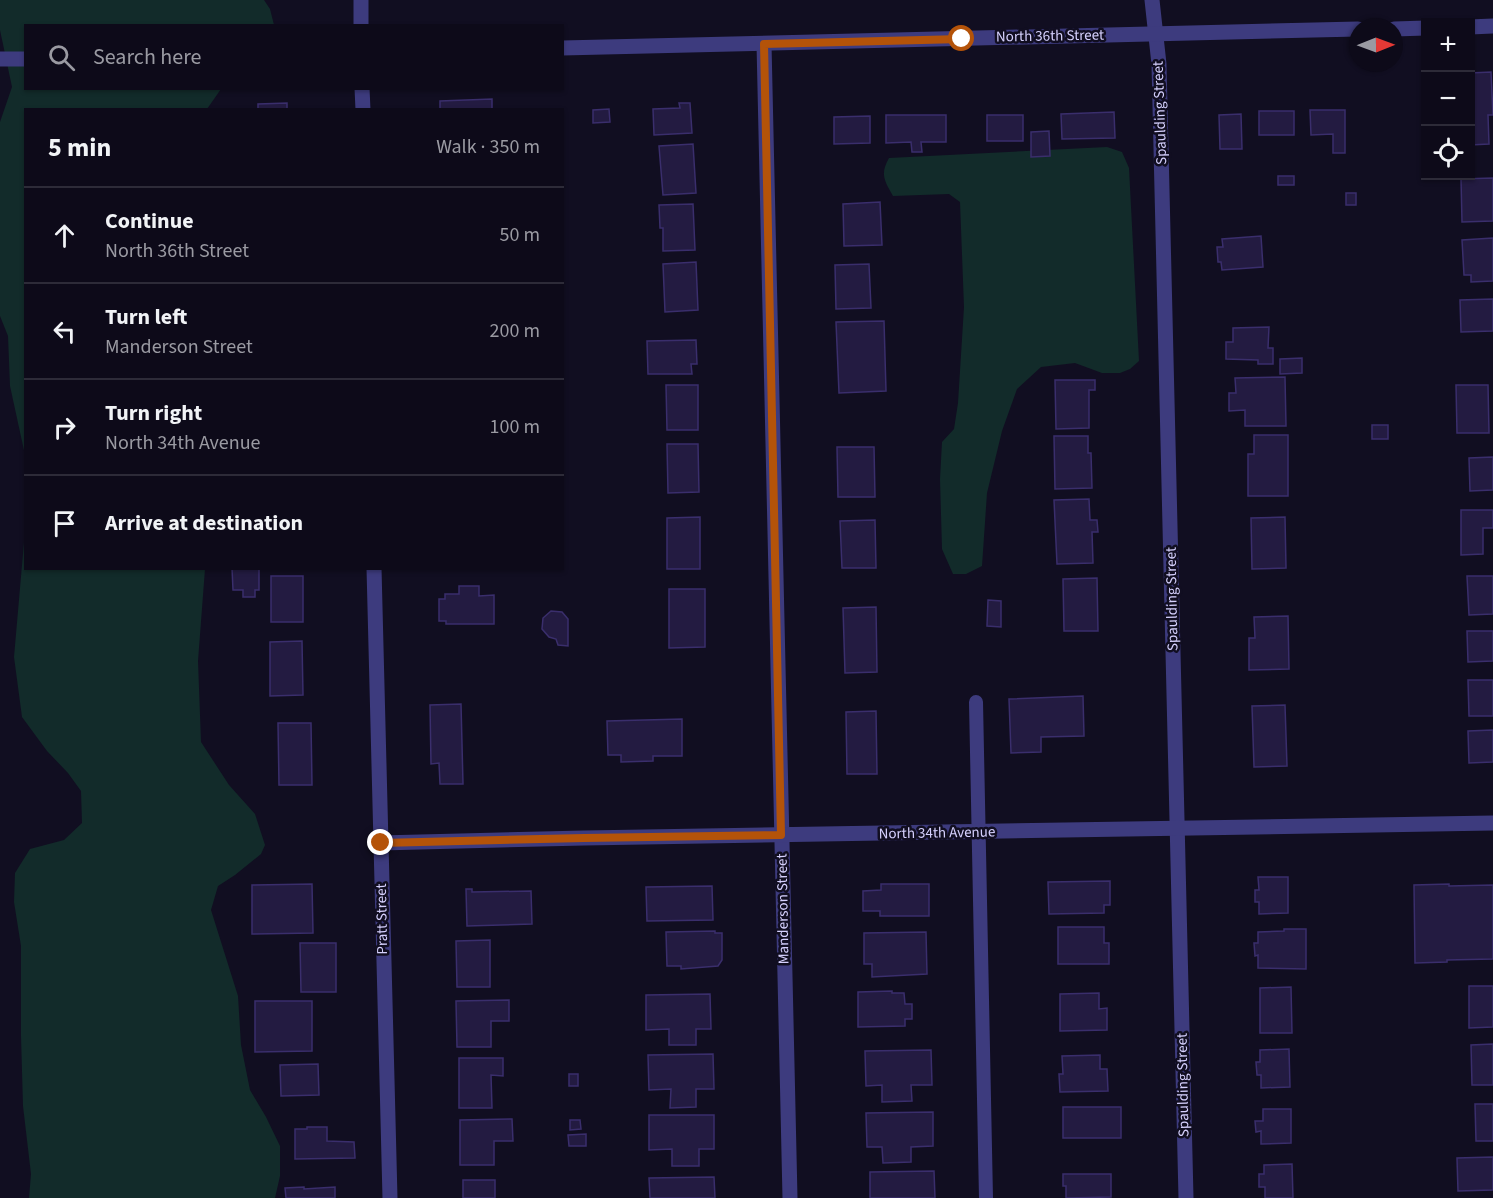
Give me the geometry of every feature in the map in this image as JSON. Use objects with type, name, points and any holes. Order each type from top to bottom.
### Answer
[{"type":"street","points":[[361,0],[361,24]]},
{"type":"street","name":"Spaulding Street","points":[[1152,0],[1159,64],[1186,1198]]},
{"type":"street","points":[[1475,27],[1493,26]]},
{"type":"street","points":[[1403,29],[1421,28]]},
{"type":"street","name":"North 36th Street","points":[[564,48],[1349,29]]},
{"type":"street","name":"Manderson Street","points":[[764,44],[790,1198]]},
{"type":"street","points":[[0,59],[24,59]]},
{"type":"street","points":[[362,90],[363,108]]},
{"type":"street","name":"Pratt Street","points":[[374,570],[390,1198]]},
{"type":"street","name":"North 34th Avenue","points":[[381,843],[1493,823]]},
{"type":"lane","points":[[976,702],[986,1198]]},
{"type":"green space","points":[[0,0],[264,0],[270,9],[274,24],[24,24],[24,90],[220,90],[208,108],[24,108],[24,450],[10,386],[8,336],[0,316],[0,122],[12,87],[0,30]]},
{"type":"green space","points":[[1107,147],[1122,152],[1129,168],[1139,361],[1130,369],[1120,373],[1102,373],[1075,363],[1041,367],[1017,389],[1002,431],[987,493],[982,566],[966,574],[953,574],[942,549],[940,479],[942,442],[954,429],[958,403],[964,307],[960,202],[949,194],[893,196],[884,177],[886,164],[889,158]]},
{"type":"green space","points":[[24,542],[24,570],[205,570],[198,661],[201,742],[229,785],[255,814],[265,845],[261,854],[218,886],[211,910],[238,996],[241,1045],[250,1090],[280,1146],[280,1176],[275,1198],[29,1198],[31,1174],[23,1106],[21,946],[14,902],[15,873],[30,849],[64,840],[82,823],[81,791],[22,717],[14,657]]},
{"type":"building","points":[[1491,72],[1493,115],[1488,115],[1489,144],[1475,145],[1475,73]]},
{"type":"building","points":[[492,99],[492,108],[440,108],[440,101]]},
{"type":"building","points":[[287,103],[287,108],[258,108],[258,104]]},
{"type":"building","points":[[679,103],[690,103],[692,133],[654,135],[653,109],[680,108]]},
{"type":"building","points":[[609,109],[610,122],[593,123],[593,110]]},
{"type":"building","points":[[1310,110],[1345,110],[1345,153],[1333,153],[1333,134],[1311,135]]},
{"type":"building","points":[[1259,111],[1294,111],[1294,135],[1259,135]]},
{"type":"building","points":[[1114,112],[1115,138],[1062,139],[1061,114]]},
{"type":"building","points":[[1241,114],[1242,149],[1220,149],[1219,115]]},
{"type":"building","points":[[886,115],[946,115],[946,142],[921,142],[922,152],[912,152],[911,142],[886,143]]},
{"type":"building","points":[[987,115],[1023,115],[1023,141],[987,141]]},
{"type":"building","points":[[870,116],[870,143],[834,144],[834,117]]},
{"type":"building","points":[[1049,131],[1050,156],[1031,157],[1031,132]]},
{"type":"building","points":[[693,144],[696,193],[663,195],[659,146]]},
{"type":"building","points":[[1278,176],[1294,176],[1294,185],[1278,185]]},
{"type":"building","points":[[1493,178],[1493,221],[1462,222],[1461,180]]},
{"type":"building","points":[[1346,193],[1356,193],[1356,205],[1346,205]]},
{"type":"building","points":[[880,202],[882,245],[844,246],[843,204]]},
{"type":"building","points":[[693,204],[695,250],[663,251],[663,228],[660,228],[659,205]]},
{"type":"building","points":[[1261,236],[1263,267],[1222,270],[1221,262],[1218,262],[1217,247],[1223,247],[1222,239]]},
{"type":"building","points":[[1493,238],[1493,281],[1471,282],[1471,275],[1464,275],[1462,240]]},
{"type":"building","points":[[696,262],[698,310],[665,312],[663,264]]},
{"type":"building","points":[[869,264],[871,308],[836,309],[835,265]]},
{"type":"building","points":[[1493,299],[1493,331],[1461,332],[1460,300]]},
{"type":"building","points":[[884,321],[886,391],[839,393],[836,322]]},
{"type":"building","points":[[1269,327],[1268,348],[1273,348],[1273,364],[1258,364],[1258,360],[1226,359],[1226,342],[1233,342],[1233,328]]},
{"type":"building","points":[[696,340],[697,364],[691,364],[692,374],[648,374],[647,341]]},
{"type":"building","points":[[1302,358],[1302,373],[1280,374],[1280,359]]},
{"type":"building","points":[[1285,377],[1286,426],[1245,426],[1245,410],[1229,411],[1229,393],[1236,393],[1235,378]]},
{"type":"building","points":[[1055,380],[1095,380],[1095,390],[1089,390],[1089,428],[1056,429]]},
{"type":"building","points":[[666,385],[698,385],[698,430],[667,430]]},
{"type":"building","points":[[1456,385],[1488,385],[1489,433],[1457,433]]},
{"type":"building","points":[[1372,425],[1388,425],[1388,439],[1372,439]]},
{"type":"building","points":[[1254,435],[1288,435],[1288,496],[1248,496],[1248,454],[1254,454]]},
{"type":"building","points":[[1054,436],[1088,436],[1092,488],[1055,489]]},
{"type":"building","points":[[667,444],[698,444],[699,492],[668,493]]},
{"type":"building","points":[[837,447],[874,447],[875,497],[838,497]]},
{"type":"building","points":[[1493,457],[1493,490],[1470,491],[1469,458]]},
{"type":"building","points":[[1089,499],[1090,520],[1097,520],[1098,532],[1092,532],[1093,563],[1057,564],[1054,500]]},
{"type":"building","points":[[1461,510],[1493,510],[1493,528],[1483,528],[1483,554],[1461,555]]},
{"type":"building","points":[[700,517],[700,569],[667,569],[667,518]]},
{"type":"building","points":[[1285,517],[1286,568],[1252,569],[1251,518]]},
{"type":"building","points":[[875,520],[876,568],[842,568],[840,521]]},
{"type":"building","points":[[232,570],[259,570],[259,590],[255,590],[255,597],[243,597],[243,590],[233,590]]},
{"type":"building","points":[[271,576],[303,576],[303,622],[271,622]]},
{"type":"building","points":[[1467,576],[1493,576],[1493,614],[1469,615]]},
{"type":"building","points":[[1097,578],[1098,631],[1064,631],[1063,579]]},
{"type":"building","points":[[459,586],[479,586],[479,596],[494,595],[494,624],[446,624],[446,621],[439,621],[439,599],[445,599],[445,594],[459,594]]},
{"type":"building","points":[[669,589],[705,589],[705,647],[669,648]]},
{"type":"building","points":[[988,600],[1001,601],[1001,627],[987,626]]},
{"type":"building","points":[[876,607],[877,672],[845,673],[843,608]]},
{"type":"building","points":[[551,611],[562,612],[568,619],[568,646],[558,645],[556,639],[549,637],[542,629],[543,618]]},
{"type":"building","points":[[1288,616],[1289,669],[1249,670],[1249,638],[1255,638],[1254,617]]},
{"type":"building","points":[[1467,631],[1493,631],[1493,661],[1468,662]]},
{"type":"building","points":[[302,641],[303,695],[270,696],[270,642]]},
{"type":"building","points":[[1468,680],[1493,680],[1493,716],[1469,716]]},
{"type":"building","points":[[1083,696],[1084,736],[1041,737],[1041,752],[1011,753],[1009,699]]},
{"type":"building","points":[[461,704],[463,784],[440,784],[439,763],[431,764],[430,705]]},
{"type":"building","points":[[1285,705],[1287,766],[1254,767],[1252,706]]},
{"type":"building","points":[[876,711],[877,774],[847,774],[846,712]]},
{"type":"building","points":[[682,719],[682,756],[653,756],[653,761],[621,762],[621,755],[608,755],[607,721]]},
{"type":"building","points":[[278,723],[311,723],[312,785],[279,785]]},
{"type":"building","points":[[1493,730],[1493,762],[1469,763],[1468,731]]},
{"type":"building","points":[[1258,877],[1288,877],[1288,913],[1259,914],[1259,902],[1255,902],[1255,890],[1259,890]]},
{"type":"building","points":[[1110,881],[1110,905],[1104,905],[1104,913],[1049,914],[1048,882]]},
{"type":"building","points":[[312,884],[313,933],[252,934],[252,885]]},
{"type":"building","points":[[881,884],[929,884],[929,916],[880,916],[880,911],[863,911],[863,891],[881,890]]},
{"type":"building","points":[[1449,884],[1449,886],[1493,885],[1493,959],[1415,963],[1414,885]]},
{"type":"building","points":[[712,886],[713,920],[647,921],[646,887]]},
{"type":"building","points":[[466,889],[472,889],[472,892],[531,891],[532,924],[467,926]]},
{"type":"building","points":[[1058,927],[1104,927],[1104,943],[1109,943],[1109,964],[1058,964]]},
{"type":"building","points":[[1284,929],[1306,929],[1306,969],[1258,968],[1258,955],[1255,956],[1254,943],[1258,943],[1258,932],[1284,931]]},
{"type":"building","points":[[715,931],[715,933],[722,933],[722,960],[718,966],[681,969],[681,966],[667,966],[666,932]]},
{"type":"building","points":[[926,932],[927,974],[872,977],[872,964],[864,964],[864,933]]},
{"type":"building","points":[[490,940],[490,987],[457,987],[456,941]]},
{"type":"building","points":[[300,943],[336,943],[336,992],[301,992]]},
{"type":"building","points":[[1469,986],[1493,986],[1493,1027],[1469,1028]]},
{"type":"building","points":[[1291,987],[1292,1033],[1260,1033],[1260,988]]},
{"type":"building","points":[[892,991],[892,993],[904,993],[905,1004],[912,1004],[912,1019],[905,1019],[905,1026],[858,1027],[858,992]]},
{"type":"building","points":[[1099,993],[1099,1009],[1107,1008],[1107,1030],[1060,1031],[1060,994]]},
{"type":"building","points":[[710,994],[711,1029],[696,1029],[696,1045],[669,1045],[669,1029],[646,1030],[646,995]]},
{"type":"building","points":[[509,1000],[509,1021],[491,1021],[491,1047],[457,1047],[456,1001]]},
{"type":"building","points":[[255,1001],[312,1001],[312,1051],[255,1052]]},
{"type":"building","points":[[1493,1044],[1493,1085],[1472,1085],[1471,1045]]},
{"type":"building","points":[[1289,1049],[1290,1087],[1261,1088],[1261,1075],[1257,1075],[1256,1062],[1260,1062],[1260,1050]]},
{"type":"building","points":[[931,1050],[932,1085],[911,1085],[912,1101],[882,1102],[882,1085],[866,1086],[865,1051]]},
{"type":"building","points":[[713,1054],[714,1089],[696,1089],[696,1107],[670,1108],[671,1089],[649,1090],[648,1055]]},
{"type":"building","points":[[1100,1055],[1100,1069],[1107,1069],[1108,1091],[1060,1092],[1059,1074],[1063,1074],[1062,1056]]},
{"type":"building","points":[[459,1058],[503,1058],[503,1076],[491,1075],[492,1108],[459,1108]]},
{"type":"building","points":[[318,1064],[319,1095],[281,1096],[280,1065]]},
{"type":"building","points":[[569,1074],[578,1074],[578,1086],[569,1086]]},
{"type":"building","points":[[1475,1104],[1493,1104],[1493,1141],[1476,1141]]},
{"type":"building","points":[[1063,1107],[1121,1107],[1121,1138],[1063,1138]]},
{"type":"building","points":[[1263,1109],[1291,1109],[1291,1143],[1261,1144],[1261,1131],[1256,1132],[1255,1121],[1263,1121]]},
{"type":"building","points":[[933,1112],[933,1146],[911,1147],[911,1162],[883,1163],[882,1147],[867,1147],[866,1113]]},
{"type":"building","points":[[649,1115],[714,1115],[714,1149],[699,1149],[699,1166],[672,1166],[672,1149],[649,1150]]},
{"type":"building","points":[[512,1119],[513,1141],[494,1141],[494,1165],[460,1165],[460,1120]]},
{"type":"building","points":[[570,1120],[580,1120],[581,1129],[570,1130]]},
{"type":"building","points":[[307,1127],[327,1127],[327,1141],[354,1142],[355,1158],[295,1159],[295,1129],[307,1129]]},
{"type":"building","points":[[586,1134],[586,1146],[569,1146],[568,1135]]},
{"type":"building","points":[[1493,1157],[1493,1190],[1458,1191],[1457,1158]]},
{"type":"building","points":[[1292,1164],[1293,1198],[1265,1198],[1265,1187],[1259,1187],[1259,1174],[1264,1174],[1264,1165]]},
{"type":"building","points":[[934,1171],[935,1198],[870,1198],[870,1172]]},
{"type":"building","points":[[1063,1174],[1111,1174],[1111,1197],[1066,1198]]},
{"type":"building","points":[[714,1177],[715,1198],[650,1198],[649,1178]]},
{"type":"building","points":[[463,1180],[495,1180],[495,1198],[463,1198]]},
{"type":"building","points":[[304,1187],[304,1189],[335,1187],[335,1198],[286,1198],[285,1188]]},
{"type":"route","points":[[381,843],[781,835],[764,44],[962,39]]}]
